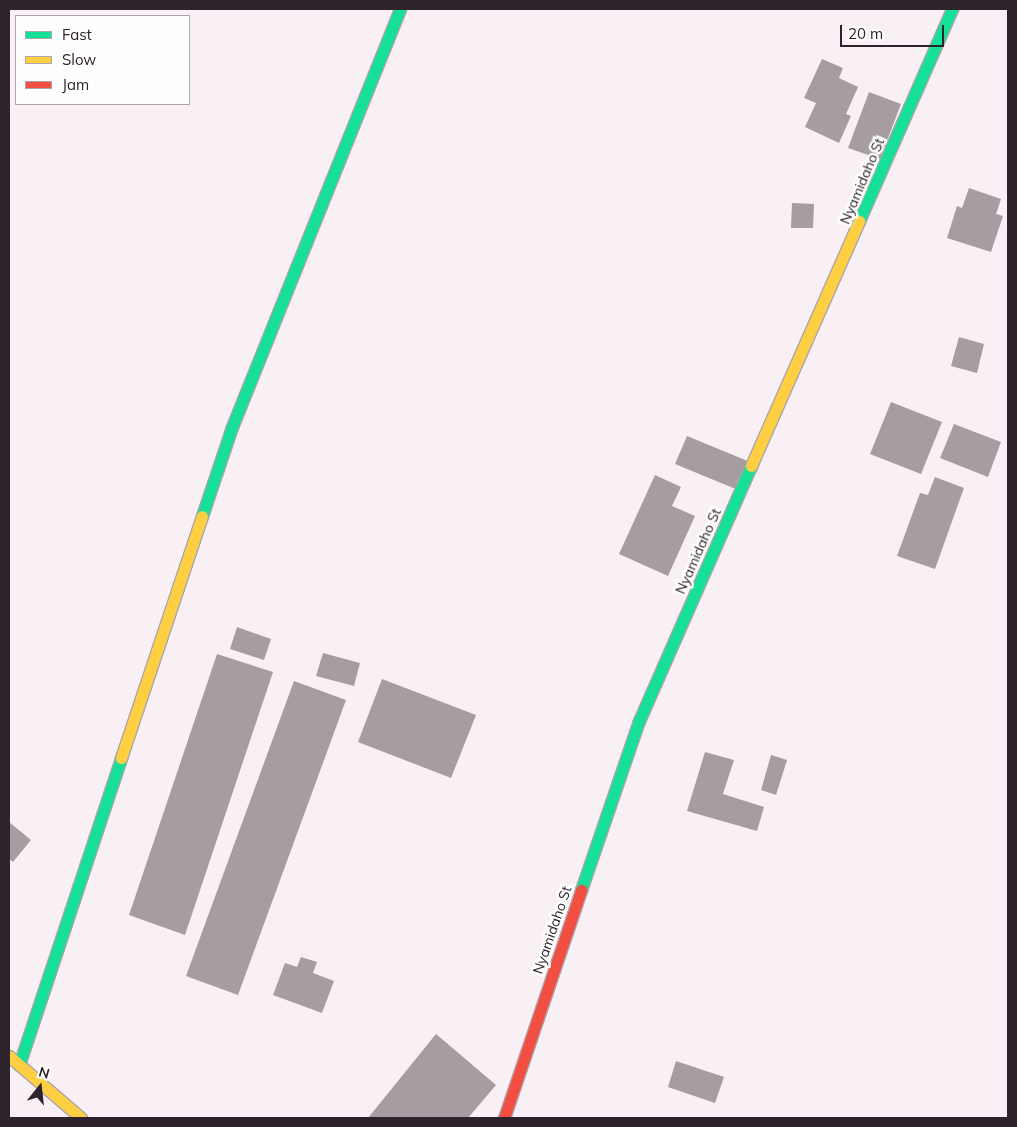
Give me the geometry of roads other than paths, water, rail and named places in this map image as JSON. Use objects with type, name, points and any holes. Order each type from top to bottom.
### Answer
[{"type":"main road","points":[[19,1065],[232,427],[400,9]]},
{"type":"main road","name":"Nyamidaho St","points":[[504,1118],[639,721],[952,9]]},
{"type":"main road","points":[[9,1056],[81,1118]]}]
